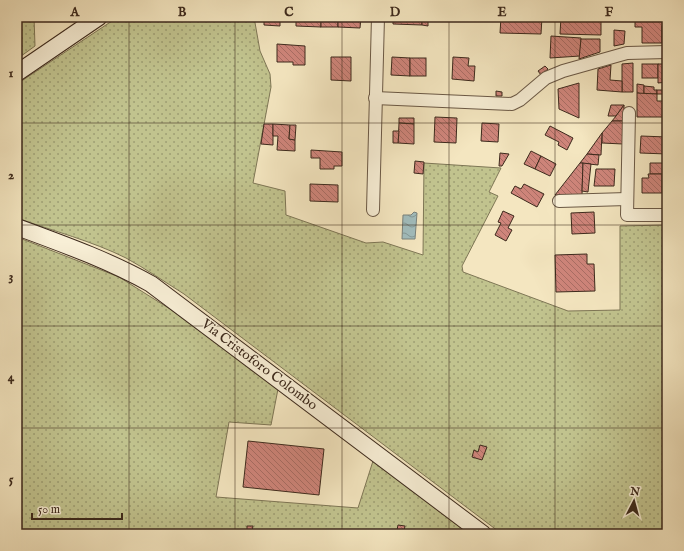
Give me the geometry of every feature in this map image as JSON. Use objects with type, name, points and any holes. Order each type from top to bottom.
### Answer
[{"type":"main road","points":[[17,73],[99,17]]},
{"type":"main road","name":"Via Cristoforo Colombo","points":[[17,227],[96,256],[127,270],[151,284],[484,534]]},
{"type":"street","points":[[373,210],[378,17]]},
{"type":"street","points":[[375,98],[512,104],[520,100],[546,78],[558,72],[628,53],[667,52]]},
{"type":"street","points":[[629,113],[627,215],[667,215]]},
{"type":"street","points":[[559,201],[627,199]]},
{"type":"green space","points":[[17,17],[34,17],[35,46],[17,59]]},
{"type":"green space","points":[[118,17],[254,17],[260,51],[270,74],[271,87],[253,183],[285,191],[286,215],[366,243],[383,242],[423,255],[424,163],[501,168],[489,192],[498,196],[462,266],[463,272],[568,311],[620,310],[620,226],[667,225],[667,534],[502,534],[184,294],[126,258],[113,252],[86,241],[17,218],[17,84]]},
{"type":"green space","points":[[17,237],[119,277],[170,309],[278,389],[271,425],[229,422],[216,497],[358,508],[373,461],[469,534],[17,534]]},
{"type":"water","points":[[414,212],[417,213],[415,239],[402,239],[403,215],[411,215]]},
{"type":"building","points":[[264,17],[280,17],[280,26],[264,25]]},
{"type":"building","points":[[296,17],[321,17],[321,27],[296,26]]},
{"type":"building","points":[[321,17],[338,17],[338,27],[321,27]]},
{"type":"building","points":[[338,17],[361,17],[360,28],[338,27]]},
{"type":"building","points":[[393,17],[422,17],[422,25],[393,24]]},
{"type":"building","points":[[422,17],[428,17],[428,26],[422,25]]},
{"type":"building","points":[[501,17],[542,17],[541,34],[500,33]]},
{"type":"building","points":[[561,17],[601,17],[601,35],[560,34]]},
{"type":"building","points":[[635,17],[665,17],[665,19],[635,19]]},
{"type":"building","points":[[665,17],[667,17],[667,35],[662,35],[662,26],[665,26]]},
{"type":"building","points":[[635,19],[665,19],[665,26],[662,26],[662,43],[642,43],[642,27],[635,27]]},
{"type":"building","points":[[614,30],[625,31],[624,44],[614,46]]},
{"type":"building","points":[[551,36],[581,38],[580,56],[550,58]]},
{"type":"building","points":[[581,39],[600,39],[600,52],[579,59]]},
{"type":"building","points":[[277,44],[305,46],[305,65],[293,65],[293,62],[277,62]]},
{"type":"building","points":[[331,57],[351,57],[351,81],[331,80]]},
{"type":"building","points":[[392,57],[410,58],[410,76],[391,75]]},
{"type":"building","points":[[453,57],[469,58],[468,66],[475,66],[474,81],[452,79]]},
{"type":"building","points":[[410,58],[426,58],[426,76],[410,76]]},
{"type":"building","points":[[633,63],[633,92],[622,92],[622,64]]},
{"type":"building","points":[[642,64],[658,64],[658,78],[642,78]]},
{"type":"building","points":[[658,64],[667,64],[667,82],[658,83]]},
{"type":"building","points":[[611,65],[610,80],[622,81],[622,92],[597,90],[598,69]]},
{"type":"building","points":[[545,66],[548,69],[541,75],[538,71]]},
{"type":"building","points":[[579,83],[579,118],[559,109],[558,89]]},
{"type":"building","points":[[637,84],[644,85],[644,94],[637,93]]},
{"type":"building","points":[[644,86],[654,87],[654,90],[657,90],[657,94],[644,94]]},
{"type":"building","points":[[657,90],[667,90],[667,94],[657,94]]},
{"type":"building","points":[[496,91],[502,92],[502,96],[496,96]]},
{"type":"building","points":[[637,93],[657,94],[657,101],[664,101],[664,117],[637,117]]},
{"type":"building","points":[[611,105],[624,105],[616,116],[608,116]]},
{"type":"building","points":[[624,105],[624,121],[612,121],[616,116]]},
{"type":"building","points":[[435,117],[457,118],[456,143],[434,142]]},
{"type":"building","points":[[399,118],[414,118],[414,124],[399,123]]},
{"type":"building","points":[[612,121],[624,121],[623,144],[602,143],[602,133]]},
{"type":"building","points":[[399,123],[414,124],[414,144],[398,143]]},
{"type":"building","points":[[482,123],[499,124],[498,142],[481,141]]},
{"type":"building","points":[[264,124],[273,124],[273,145],[261,144]]},
{"type":"building","points":[[273,124],[290,125],[289,139],[295,140],[295,151],[277,150],[278,136],[273,136]]},
{"type":"building","points":[[290,125],[296,125],[295,140],[289,139]]},
{"type":"building","points":[[550,126],[573,138],[567,150],[558,145],[559,142],[545,135]]},
{"type":"building","points":[[393,131],[399,131],[398,143],[393,143]]},
{"type":"building","points":[[602,133],[601,155],[587,154]]},
{"type":"building","points":[[641,136],[667,137],[667,154],[640,153]]},
{"type":"building","points":[[311,150],[342,152],[342,166],[334,166],[334,169],[320,169],[320,158],[311,158]]},
{"type":"building","points":[[531,151],[541,156],[535,169],[524,164]]},
{"type":"building","points":[[500,153],[509,154],[502,166],[499,166]]},
{"type":"building","points":[[587,154],[599,155],[598,165],[580,163]]},
{"type":"building","points":[[541,156],[556,164],[550,176],[535,169]]},
{"type":"building","points":[[415,161],[424,162],[423,174],[414,173]]},
{"type":"building","points":[[580,163],[583,163],[582,195],[555,195]]},
{"type":"building","points":[[583,163],[591,164],[588,192],[582,191]]},
{"type":"building","points":[[650,163],[667,163],[667,182],[662,183],[662,174],[650,174]]},
{"type":"building","points":[[596,169],[615,169],[614,186],[594,186]]},
{"type":"building","points":[[648,174],[662,174],[662,193],[642,193],[642,178],[649,178]]},
{"type":"building","points":[[310,184],[338,185],[338,202],[310,201]]},
{"type":"building","points":[[524,184],[544,194],[537,207],[511,193],[515,186],[521,189]]},
{"type":"building","points":[[503,211],[514,216],[508,228],[512,230],[506,241],[495,235],[501,223],[498,222]]},
{"type":"building","points":[[594,212],[595,233],[572,234],[571,213]]},
{"type":"building","points":[[587,254],[587,264],[594,264],[595,291],[556,292],[555,255]]},
{"type":"building","points":[[248,441],[324,449],[319,495],[243,487]]},
{"type":"building","points":[[480,445],[487,447],[482,460],[472,457],[474,450],[478,452]]},
{"type":"building","points":[[398,525],[405,526],[404,531],[397,530]]},
{"type":"building","points":[[247,526],[253,526],[252,531],[247,531]]}]
